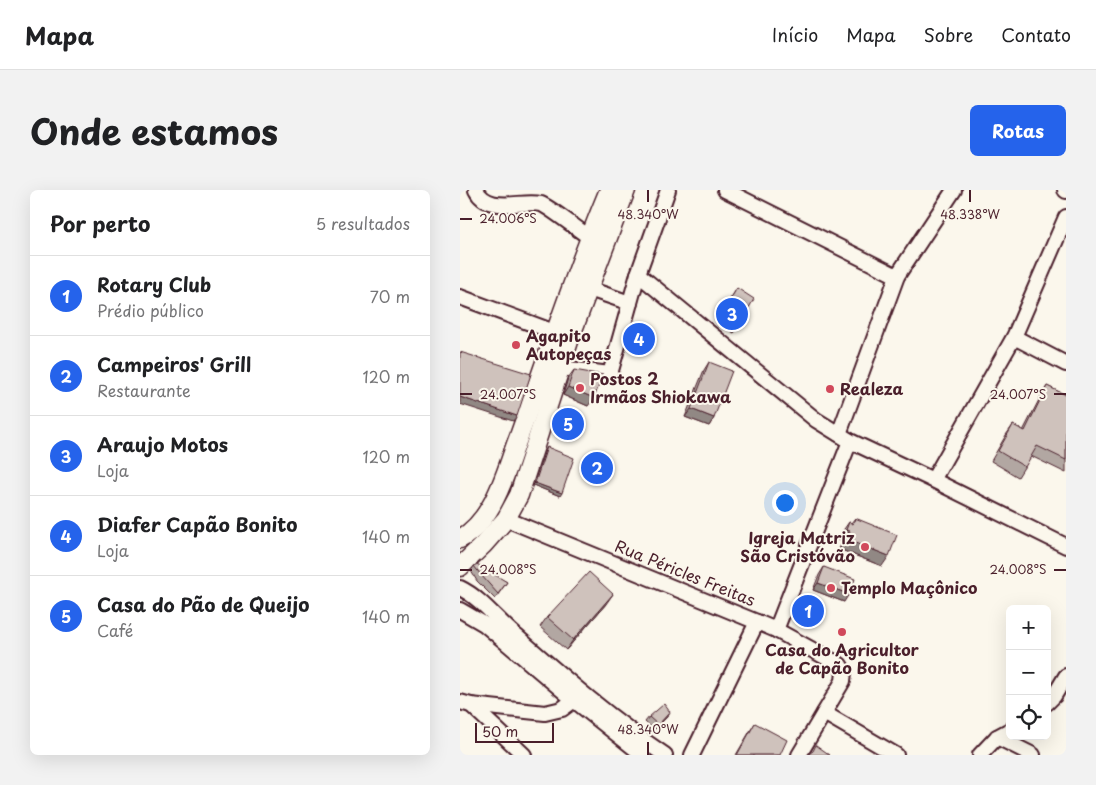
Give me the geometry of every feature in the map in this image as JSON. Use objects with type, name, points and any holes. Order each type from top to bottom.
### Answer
[{"type":"main road","points":[[460,538],[480,523],[498,493],[557,332],[589,237],[609,190]]},
{"type":"main road","points":[[460,567],[506,520],[519,494],[597,262],[626,190]]},
{"type":"street","points":[[476,190],[479,196],[494,203],[505,205],[521,203],[543,204],[589,237]]},
{"type":"street","points":[[561,368],[610,374],[638,274],[668,190]]},
{"type":"street","points":[[725,190],[897,276]]},
{"type":"street","points":[[776,630],[844,438],[897,276],[954,190]]},
{"type":"street","points":[[933,480],[1014,337],[1066,217]]},
{"type":"street","points":[[638,274],[816,420],[844,438],[1066,546]]},
{"type":"street","points":[[589,289],[630,303]]},
{"type":"street","points":[[460,297],[557,332]]},
{"type":"street","points":[[1014,337],[1066,364]]},
{"type":"street","name":"Rua Péricles Freitas","points":[[506,520],[776,630],[840,665],[844,672],[843,681],[824,713]]},
{"type":"street","points":[[460,588],[470,594],[643,755]]},
{"type":"street","points":[[460,610],[484,624],[579,697],[665,755]]},
{"type":"street","points":[[692,755],[757,622]]},
{"type":"street","points":[[1051,699],[1066,676]]},
{"type":"street","points":[[466,703],[545,712],[562,709],[579,697]]},
{"type":"street","points":[[466,703],[524,755]]},
{"type":"street","points":[[799,755],[824,713],[896,755]]},
{"type":"street","points":[[980,755],[997,737],[1006,732]]},
{"type":"street","points":[[997,737],[1033,755]]},
{"type":"building","points":[[737,288],[754,299],[739,325],[721,315]]},
{"type":"building","points":[[460,352],[531,374],[517,416],[460,397]]},
{"type":"building","points":[[709,362],[732,371],[714,418],[691,409]]},
{"type":"building","points":[[574,370],[603,375],[594,398],[568,387]]},
{"type":"building","points":[[1047,386],[1066,395],[1066,460],[1037,446],[1025,467],[998,451],[1013,425],[1025,431]]},
{"type":"building","points":[[547,447],[574,458],[562,493],[535,483]]},
{"type":"building","points":[[855,518],[897,535],[889,556],[846,539],[850,531],[846,530],[849,522],[853,524]]},
{"type":"building","points":[[477,564],[507,582],[498,594],[474,566]]},
{"type":"building","points":[[824,567],[855,579],[849,594],[818,583]]},
{"type":"building","points":[[589,572],[613,594],[573,640],[547,617]]},
{"type":"building","points":[[664,704],[670,712],[658,725],[649,717]]},
{"type":"building","points":[[755,723],[787,740],[780,755],[737,755]]},
{"type":"building","points":[[816,745],[830,755],[807,755],[813,751]]},
{"type":"place","name":"Araujo Motos","points":[[732,314]]},
{"type":"place","name":"Diafer Capão Bonito","points":[[639,339]]},
{"type":"place","name":"Agapito Autopeças","points":[[516,345]]},
{"type":"place","name":"Postos 2 Irmãos Shiokawa","points":[[580,388]]},
{"type":"place","name":"Realeza","points":[[830,389]]},
{"type":"place","name":"Casa do Pão de Queijo","points":[[568,424]]},
{"type":"place","name":"Campeiros' Grill","points":[[597,468]]},
{"type":"place","name":"Igreja Matriz São Cristóvão","points":[[865,547]]},
{"type":"place","name":"Templo Maçônico","points":[[831,588]]},
{"type":"place","name":"Rotary Club","points":[[808,611]]},
{"type":"place","name":"Casa do Agricultor de Capão Bonito","points":[[842,632]]}]
